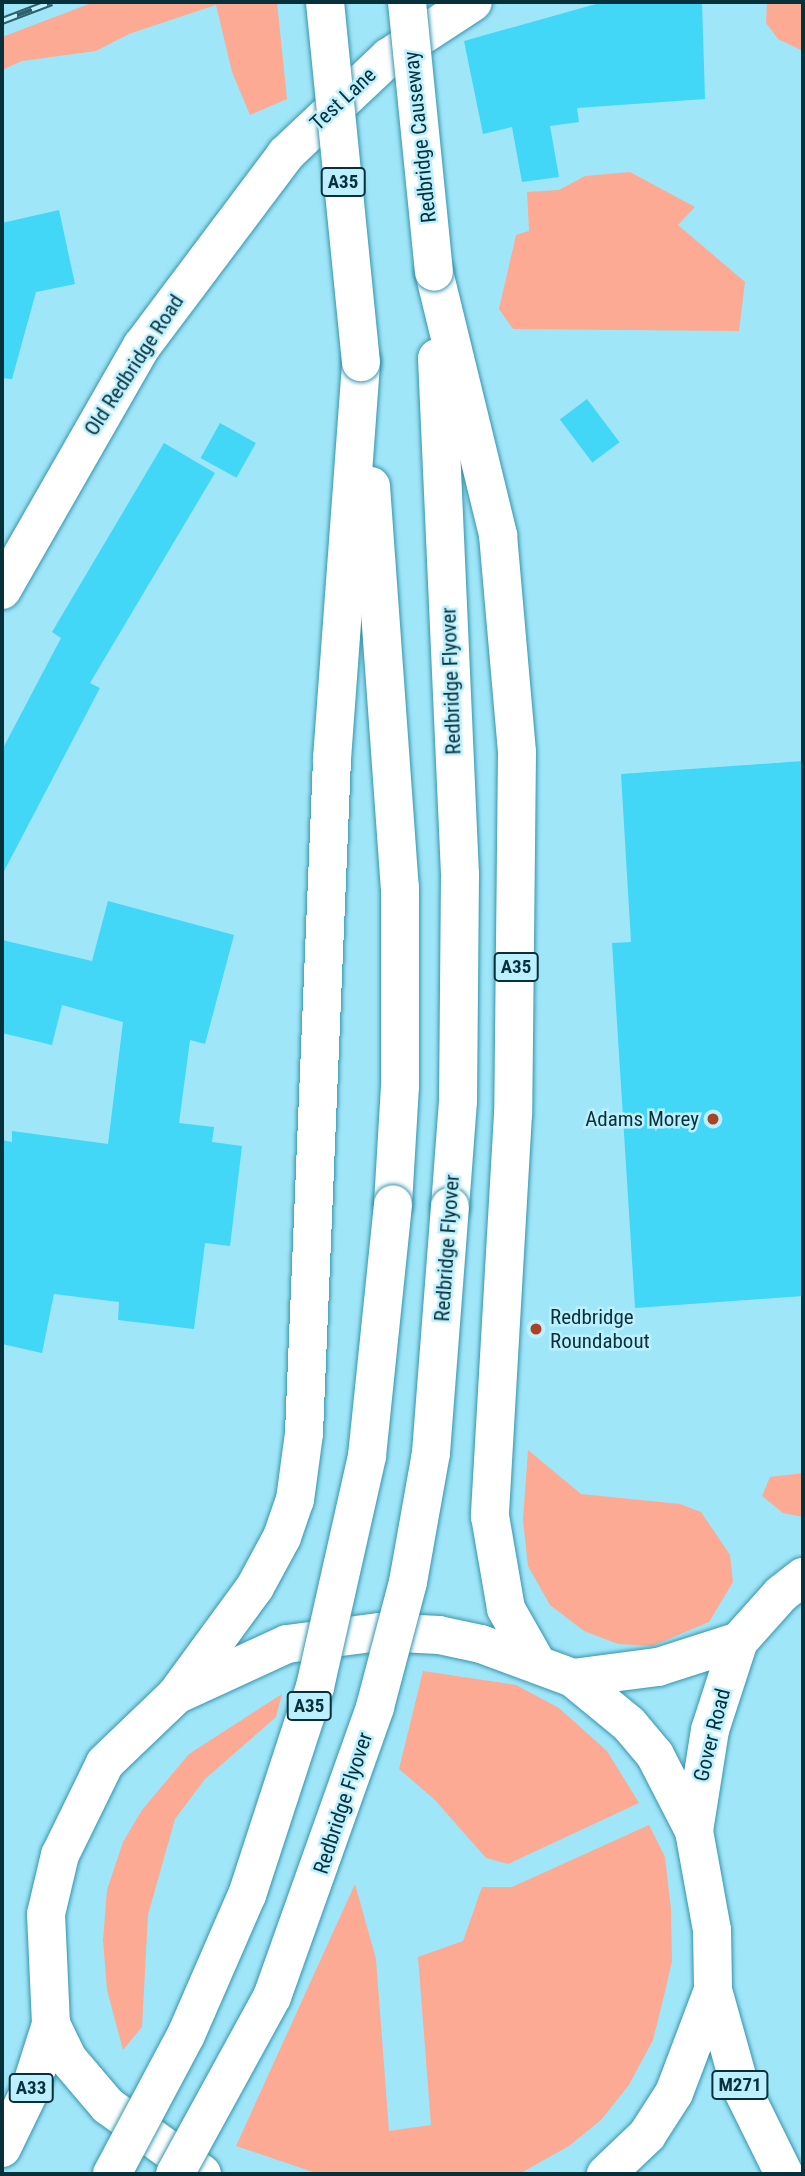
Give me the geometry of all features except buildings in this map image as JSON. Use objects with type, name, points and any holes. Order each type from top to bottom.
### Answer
[{"type":"main road","name":"A35","points":[[112,2174],[187,2035],[247,1895],[315,1687],[367,1456],[393,1204],[400,1086],[400,887],[361,362],[325,2]]},
{"type":"main road","name":"Redbridge Causeway","points":[[407,2],[434,272]]},
{"type":"main road","name":"Test Lane","points":[[286,154],[388,57],[473,2]]},
{"type":"main road","name":"Old Redbridge Road","points":[[2,590],[142,346],[286,154]]},
{"type":"main road","name":"A35","points":[[434,272],[498,535],[517,752],[513,1114],[490,1516],[506,1609],[535,1660]]},
{"type":"main road","name":"Redbridge Flyover","points":[[175,2174],[272,1997],[325,1862],[375,1707],[408,1582],[431,1453],[458,1101],[460,875],[434,272]]},
{"type":"main road","name":"A35","points":[[176,1695],[255,1587],[282,1537],[304,1433],[332,759],[361,362]]},
{"type":"main road","name":"Gover Road","points":[[694,1831],[710,1730],[739,1641],[781,1594],[803,1577]]},
{"type":"main road","points":[[202,2174],[108,2106],[68,2059],[51,2024],[46,1914],[60,1855],[105,1763],[176,1695],[287,1644],[337,1636],[439,1635],[535,1660],[573,1678],[629,1724],[655,1755],[694,1831],[712,1930],[713,1990],[674,2093],[647,2135],[606,2174]]},
{"type":"main road","points":[[573,1678],[659,1667],[739,1641]]},
{"type":"main road","name":"M271","points":[[713,1990],[739,2083],[784,2174]]},
{"type":"main road","name":"A33","points":[[2,2148],[30,2090],[51,2024]]},
{"type":"shaded area","points":[[94,2],[277,2],[287,99],[250,115],[232,72],[216,5],[129,34],[96,51],[22,61],[2,70],[2,37]]},
{"type":"shaded area","points":[[767,2],[803,2],[803,51],[778,39],[766,23]]},
{"type":"shaded area","points":[[630,172],[695,207],[678,225],[745,282],[739,331],[513,329],[499,309],[516,235],[529,231],[527,192],[559,190],[585,176]]},
{"type":"shaded area","points":[[528,1450],[581,1494],[680,1504],[701,1512],[730,1555],[733,1582],[709,1622],[652,1646],[618,1644],[584,1631],[550,1605],[528,1566],[523,1520]]},
{"type":"shaded area","points":[[803,1473],[803,1517],[783,1513],[762,1496],[770,1477]]},
{"type":"shaded area","points":[[423,1671],[516,1685],[559,1708],[607,1751],[639,1803],[508,1864],[486,1858],[434,1799],[399,1769]]},
{"type":"shaded area","points":[[282,1694],[276,1717],[205,1779],[175,1819],[148,1915],[142,2027],[123,2050],[107,1990],[103,1940],[107,1890],[123,1842],[142,1810],[189,1754]]},
{"type":"shaded area","points":[[649,1825],[665,1857],[671,1909],[672,1961],[664,1996],[653,2040],[629,2085],[601,2120],[569,2146],[519,2174],[319,2174],[236,2146],[355,1884],[376,1959],[389,2131],[431,2125],[418,1957],[463,1941],[482,1887],[512,1887]]},
{"type":"railway","points":[[2,21],[52,2]]},
{"type":"place","name":"Adams Morey","points":[[713,1119]]},
{"type":"place","name":"Redbridge Roundabout","points":[[536,1329]]}]
